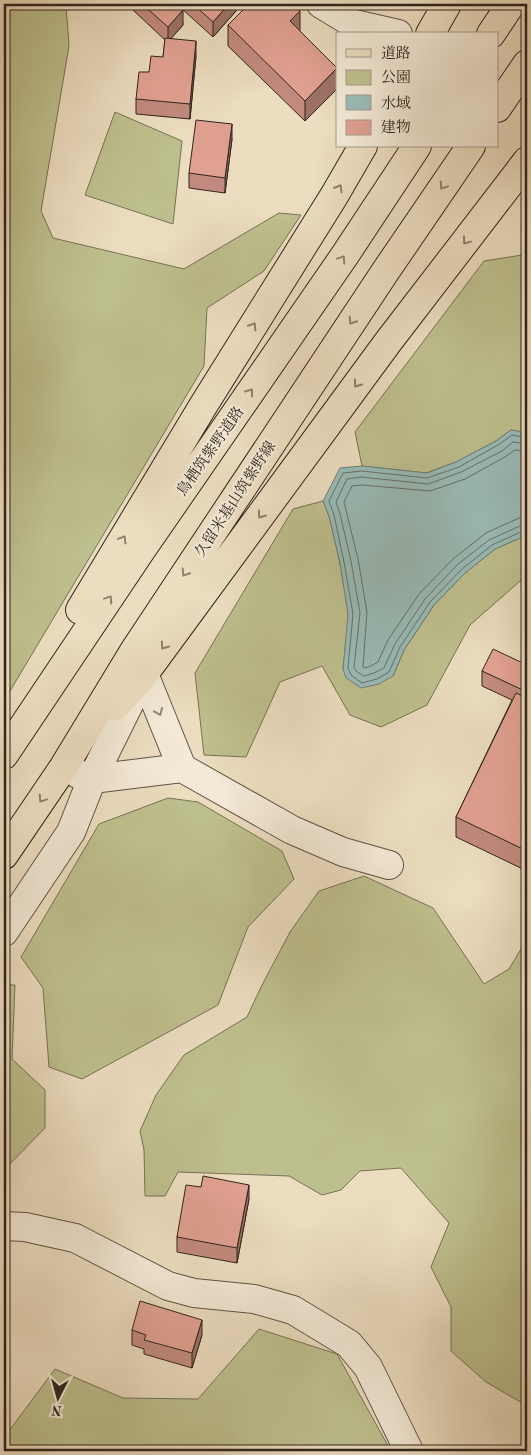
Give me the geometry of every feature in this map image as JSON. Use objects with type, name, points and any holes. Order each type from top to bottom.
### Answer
[{"type":"main road","points":[[431,32],[448,4]]},
{"type":"main road","points":[[492,32],[511,4]]},
{"type":"main road","points":[[498,107],[527,64]]},
{"type":"main road","points":[[4,749],[80,611],[203,406],[362,148]]},
{"type":"main road","name":"鳥栖筑紫野道路","points":[[4,756],[416,148]]},
{"type":"main road","name":"久留米基山筑紫野線","points":[[139,662],[385,272],[470,148]]},
{"type":"main road","points":[[4,855],[63,768],[139,662],[527,161]]},
{"type":"street","points":[[321,4],[354,24],[389,32]]},
{"type":"street","points":[[139,662],[182,768]]},
{"type":"street","points":[[4,932],[71,832],[139,662]]},
{"type":"street","points":[[63,768],[92,779],[182,768],[292,830],[343,852],[389,864]]},
{"type":"street","points":[[4,1226],[25,1227],[76,1238],[168,1286],[194,1293],[254,1299],[293,1310],[349,1344],[368,1367],[408,1451]]},
{"type":"green space","points":[[4,4],[66,4],[69,46],[41,211],[53,238],[184,269],[279,213],[301,215],[264,271],[207,308],[204,366],[4,701]]},
{"type":"green space","points":[[115,112],[182,141],[173,224],[85,195]]},
{"type":"green space","points":[[522,255],[527,258],[527,433],[511,430],[496,441],[456,462],[426,473],[362,466],[355,432],[484,261]]},
{"type":"green space","points":[[323,501],[329,516],[340,563],[349,614],[343,669],[393,676],[404,650],[434,605],[465,573],[495,549],[527,535],[527,575],[470,625],[427,705],[381,727],[350,715],[322,666],[280,682],[246,757],[204,755],[195,673],[293,509]]},
{"type":"green space","points":[[168,798],[198,802],[282,851],[294,879],[248,927],[218,1005],[82,1079],[49,1067],[43,988],[21,957],[99,824]]},
{"type":"green space","points":[[364,876],[433,908],[484,984],[509,969],[527,939],[527,1405],[486,1382],[451,1351],[451,1307],[431,1267],[449,1223],[401,1168],[360,1171],[341,1190],[322,1195],[289,1176],[178,1172],[165,1196],[145,1196],[144,1150],[140,1131],[156,1095],[184,1055],[247,1017],[290,932],[319,891]]},
{"type":"green space","points":[[4,985],[15,985],[12,1059],[45,1090],[45,1128],[4,1170]]},
{"type":"green space","points":[[259,1329],[337,1354],[391,1451],[4,1451],[4,1432],[9,1431],[55,1369],[123,1398],[198,1399]]},
{"type":"water","points":[[511,430],[527,433],[527,535],[495,549],[465,573],[434,605],[404,650],[393,676],[379,684],[361,688],[346,678],[343,669],[348,614],[340,563],[329,516],[323,501],[340,468],[362,466],[427,473],[456,462],[496,441]]},
{"type":"building","points":[[142,4],[176,4],[183,10],[168,27]]},
{"type":"building","points":[[193,4],[229,4],[213,22]]},
{"type":"building","points":[[249,4],[293,4],[300,11],[290,21],[336,69],[305,101],[228,25]]},
{"type":"building","points":[[165,38],[196,41],[190,104],[136,99],[139,72],[149,72],[151,56],[163,57]]},
{"type":"building","points":[[196,120],[232,124],[225,178],[189,173]]},
{"type":"building","points":[[493,649],[527,665],[527,692],[482,671]]},
{"type":"building","points":[[516,693],[527,698],[527,851],[456,817]]},
{"type":"building","points":[[203,1176],[249,1185],[237,1248],[177,1237],[186,1185],[201,1187]]},
{"type":"building","points":[[140,1301],[202,1320],[192,1353],[144,1340],[146,1335],[132,1330]]}]
